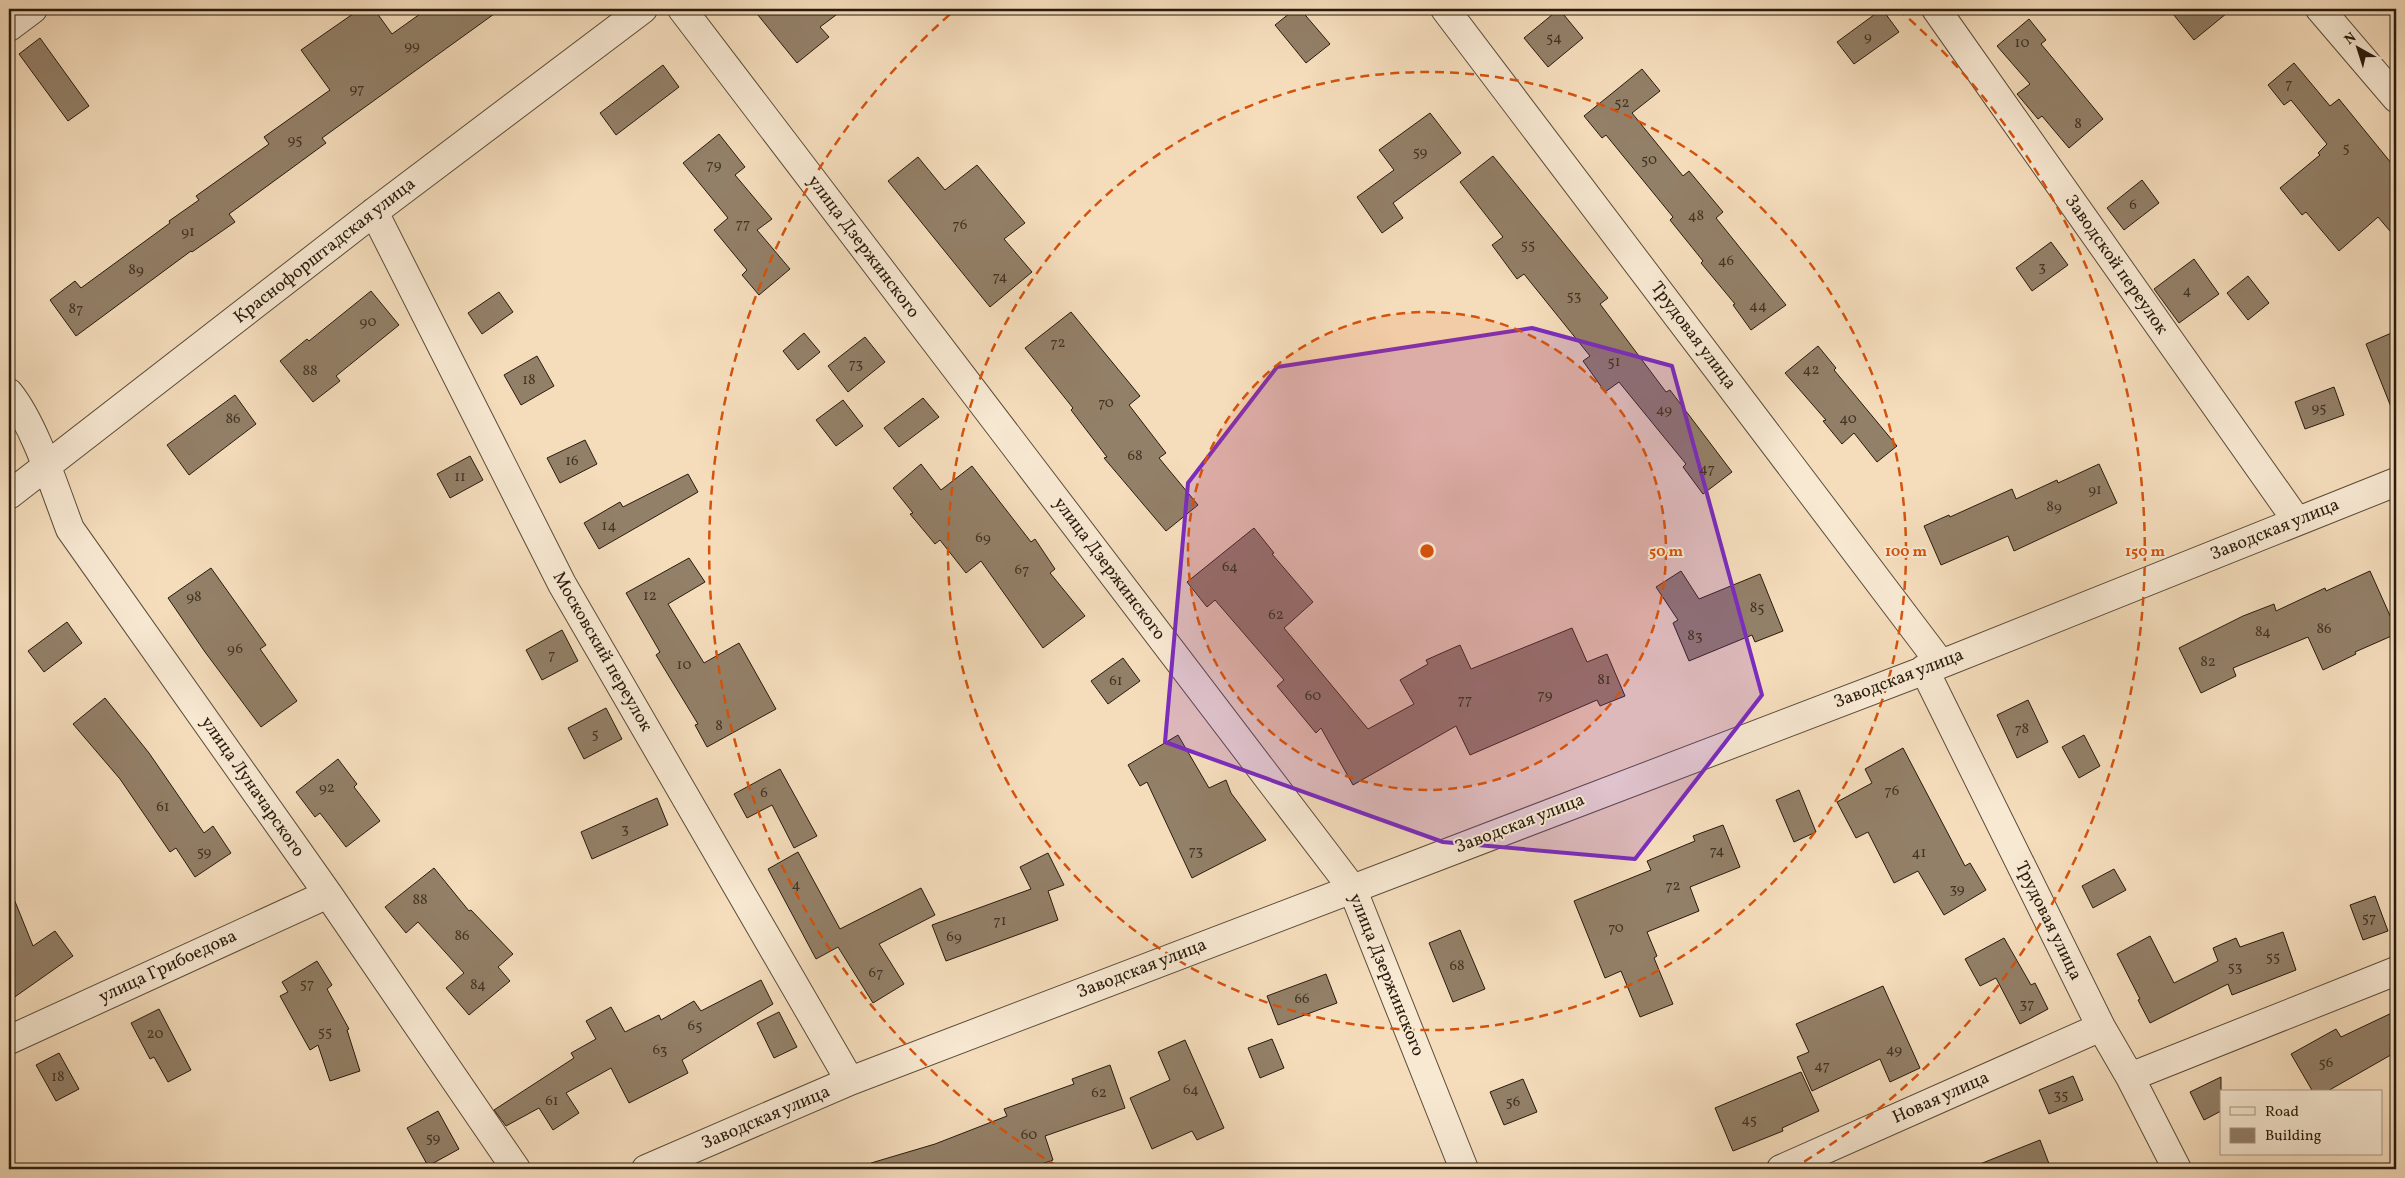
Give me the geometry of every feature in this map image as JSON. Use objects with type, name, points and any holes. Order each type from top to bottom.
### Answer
[{"type":"street","points":[[9,27],[32,9]]},
{"type":"street","name":"Краснофорштадская улица","points":[[9,495],[374,212],[643,9]]},
{"type":"street","name":"улица Дзержинского","points":[[682,9],[1352,888],[1464,1169]]},
{"type":"street","name":"Трудовая улица","points":[[1445,9],[1932,666],[2101,1027],[2130,1077],[2177,1169]]},
{"type":"street","name":"Заводской переулок","points":[[1936,9],[2297,521]]},
{"type":"street","points":[[2320,9],[2396,98]]},
{"type":"street","name":"Московский переулок","points":[[374,212],[562,584],[850,1081]]},
{"type":"street","name":"улица Луначарского","points":[[9,393],[18,404],[70,530],[328,894],[516,1169]]},
{"type":"street","name":"Заводская улица","points":[[646,1169],[850,1081],[1932,666],[2396,482]]},
{"type":"street","name":"улица Грибоедова","points":[[9,1040],[328,894]]},
{"type":"street","points":[[2130,1077],[2396,971]]},
{"type":"street","name":"Новая улица","points":[[1780,1169],[2101,1027]]},
{"type":"highlighted area","points":[[1532,328],[1672,366],[1762,695],[1635,859],[1443,842],[1165,742],[1188,483],[1277,367]]},
{"type":"building","points":[[360,9],[374,9],[392,34],[427,9],[501,9],[322,138],[326,143],[229,214],[235,222],[191,251],[76,336],[50,300],[75,281],[81,288],[170,223],[169,221],[199,200],[196,196],[269,144],[264,137],[330,90],[301,50]]},
{"type":"building","points":[[753,9],[844,9],[820,27],[829,37],[797,63]]},
{"type":"building","points":[[1295,9],[1300,9],[1330,44],[1306,63],[1275,25]]},
{"type":"building","points":[[1559,9],[1583,38],[1548,67],[1524,38]]},
{"type":"building","points":[[1882,9],[1899,32],[1854,64],[1837,42]]},
{"type":"building","points":[[2169,9],[2232,9],[2194,40]]},
{"type":"building","points":[[2029,19],[2046,40],[2041,44],[2103,119],[2069,148],[2042,116],[2038,119],[2017,94],[2030,84],[1997,46]]},
{"type":"building","points":[[40,38],[89,106],[68,121],[19,54]]},
{"type":"building","points":[[2294,63],[2330,106],[2339,99],[2396,169],[2396,238],[2378,217],[2339,251],[2306,212],[2302,215],[2280,188],[2320,155],[2318,153],[2327,144],[2291,100],[2284,105],[2268,85]]},
{"type":"building","points":[[663,65],[679,87],[616,135],[600,113]]},
{"type":"building","points":[[1642,69],[1660,91],[1632,113],[1683,176],[1689,171],[1723,212],[1716,218],[1786,305],[1751,330],[1733,305],[1735,304],[1701,263],[1703,261],[1670,220],[1673,217],[1606,135],[1602,138],[1584,116]]},
{"type":"building","points":[[1430,113],[1461,153],[1393,203],[1403,218],[1382,233],[1357,197],[1394,170],[1379,150]]},
{"type":"building","points":[[719,134],[745,167],[735,175],[772,219],[757,230],[790,269],[759,295],[742,275],[747,270],[714,230],[728,218],[683,163]]},
{"type":"building","points":[[1493,156],[1608,298],[1600,304],[1666,392],[1670,390],[1732,472],[1703,494],[1683,467],[1686,464],[1619,382],[1605,392],[1583,361],[1590,356],[1524,274],[1517,279],[1492,245],[1503,237],[1460,182]]},
{"type":"building","points":[[918,157],[945,190],[977,165],[1025,223],[1004,239],[1032,272],[990,307],[888,181]]},
{"type":"building","points":[[2142,180],[2159,203],[2124,230],[2107,208]]},
{"type":"building","points":[[2051,242],[2068,265],[2032,291],[2016,268]]},
{"type":"building","points":[[2194,259],[2219,294],[2179,323],[2154,289]]},
{"type":"building","points":[[2248,276],[2269,303],[2248,320],[2227,293]]},
{"type":"building","points":[[371,291],[399,325],[336,376],[340,381],[313,402],[280,361],[307,339],[309,341]]},
{"type":"building","points":[[499,292],[513,312],[482,334],[468,313]]},
{"type":"building","points":[[1071,312],[1140,396],[1129,405],[1166,453],[1159,458],[1198,505],[1166,531],[1104,458],[1107,457],[1071,410],[1073,408],[1025,348]]},
{"type":"building","points":[[2396,331],[2396,416],[2395,417],[2366,344]]},
{"type":"building","points":[[804,333],[820,352],[798,370],[783,351]]},
{"type":"building","points":[[865,337],[885,362],[848,392],[828,366]]},
{"type":"building","points":[[1818,346],[1836,368],[1834,370],[1897,446],[1877,462],[1854,433],[1842,444],[1823,421],[1826,420],[1785,373]]},
{"type":"building","points":[[537,356],[554,386],[521,405],[504,375]]},
{"type":"building","points":[[2334,387],[2344,415],[2305,429],[2295,402]]},
{"type":"building","points":[[235,395],[256,424],[189,475],[167,445]]},
{"type":"building","points":[[923,398],[939,417],[899,447],[884,428]]},
{"type":"building","points":[[843,400],[863,426],[836,446],[816,420]]},
{"type":"building","points":[[585,440],[597,464],[560,483],[547,458]]},
{"type":"building","points":[[470,456],[483,480],[450,498],[437,474]]},
{"type":"building","points":[[921,464],[941,490],[972,466],[1031,542],[1035,539],[1055,569],[1050,573],[1085,616],[1043,648],[981,561],[966,573],[940,540],[935,544],[910,514],[913,513],[893,488]]},
{"type":"building","points":[[2099,464],[2117,503],[2014,551],[2008,536],[1941,565],[1924,526],[1949,515],[1950,517],[2012,489],[2016,499],[2057,480],[2058,483]]},
{"type":"building","points":[[688,474],[698,492],[599,549],[584,523],[620,502],[623,507]]},
{"type":"building","points":[[1254,528],[1274,553],[1272,554],[1313,602],[1284,628],[1368,729],[1414,704],[1400,680],[1428,664],[1426,660],[1460,645],[1471,669],[1572,628],[1587,662],[1607,654],[1625,696],[1600,706],[1597,700],[1470,755],[1456,726],[1353,785],[1321,728],[1316,733],[1277,686],[1284,680],[1215,600],[1207,607],[1187,582]]},
{"type":"building","points":[[689,558],[705,582],[668,604],[704,663],[739,643],[776,709],[707,747],[695,725],[698,724],[656,655],[660,652],[626,593]]},
{"type":"building","points":[[211,568],[266,645],[260,649],[297,701],[261,727],[205,652],[168,598]]},
{"type":"building","points":[[1681,571],[1699,599],[1760,574],[1783,631],[1755,642],[1752,635],[1689,661],[1673,623],[1678,620],[1656,587]]},
{"type":"building","points":[[2370,571],[2396,629],[2396,634],[2355,652],[2356,654],[2323,670],[2308,637],[2233,668],[2236,676],[2201,693],[2179,648],[2243,616],[2274,604],[2276,611],[2325,588],[2326,591]]},
{"type":"building","points":[[67,622],[82,643],[44,672],[28,651]]},
{"type":"building","points":[[562,630],[578,661],[542,680],[526,650]]},
{"type":"building","points":[[1123,658],[1140,681],[1108,704],[1091,681]]},
{"type":"building","points":[[105,698],[149,753],[204,833],[213,826],[231,853],[195,877],[176,848],[170,852],[120,779],[73,724]]},
{"type":"building","points":[[2028,700],[2048,742],[2017,758],[1997,715]]},
{"type":"building","points":[[606,708],[622,739],[584,759],[568,728]]},
{"type":"building","points":[[1178,735],[1209,788],[1226,780],[1231,793],[1266,840],[1192,878],[1147,782],[1140,786],[1128,765]]},
{"type":"building","points":[[2084,735],[2100,766],[2079,778],[2062,747]]},
{"type":"building","points":[[1903,748],[1965,866],[1970,863],[1986,890],[1944,915],[1918,871],[1894,883],[1868,832],[1856,838],[1837,802],[1872,783],[1865,769]]},
{"type":"building","points":[[338,759],[357,784],[354,787],[380,821],[346,847],[320,813],[315,817],[296,792]]},
{"type":"building","points":[[780,769],[817,836],[794,848],[772,805],[747,818],[734,794]]},
{"type":"building","points":[[1799,790],[1816,832],[1794,842],[1776,800]]},
{"type":"building","points":[[657,798],[668,825],[592,859],[581,832]]},
{"type":"building","points":[[1723,825],[1740,867],[1690,887],[1699,911],[1647,932],[1657,956],[1654,958],[1673,1004],[1640,1017],[1621,971],[1605,978],[1574,901],[1651,870],[1647,861],[1695,841],[1693,836]]},
{"type":"building","points":[[798,852],[840,929],[921,888],[935,915],[879,944],[904,984],[873,1003],[838,947],[816,959],[768,869]]},
{"type":"building","points":[[1048,853],[1064,885],[1048,891],[1058,920],[946,961],[932,925],[1031,889],[1020,867]]},
{"type":"building","points":[[434,868],[469,911],[471,910],[513,954],[498,967],[510,981],[469,1015],[446,988],[464,973],[418,922],[406,933],[385,907]]},
{"type":"building","points":[[2114,869],[2126,890],[2093,908],[2082,886]]},
{"type":"building","points":[[9,889],[33,946],[55,931],[73,956],[9,1001]]},
{"type":"building","points":[[2375,896],[2388,931],[2363,940],[2350,905]]},
{"type":"building","points":[[1460,930],[1485,989],[1453,1002],[1429,943]]},
{"type":"building","points":[[2283,932],[2296,970],[2232,995],[2228,984],[2150,1023],[2117,954],[2150,936],[2174,983],[2218,961],[2213,948],[2236,938],[2240,947]]},
{"type":"building","points":[[2004,938],[2031,985],[2035,983],[2048,1009],[2020,1024],[1996,978],[1980,986],[1965,959]]},
{"type":"building","points":[[317,961],[332,985],[327,989],[349,1029],[347,1030],[360,1071],[330,1081],[318,1045],[310,1050],[280,996],[288,992],[282,982]]},
{"type":"building","points":[[1326,974],[1337,1003],[1278,1025],[1267,996]]},
{"type":"building","points":[[761,980],[773,1004],[682,1060],[688,1073],[629,1103],[611,1068],[566,1093],[579,1113],[553,1130],[539,1108],[506,1126],[494,1110],[574,1058],[571,1053],[596,1039],[586,1021],[611,1007],[625,1032],[659,1015],[661,1020],[694,1001],[701,1011]]},
{"type":"building","points":[[1883,986],[1920,1068],[1890,1082],[1880,1059],[1812,1091],[1797,1057],[1809,1052],[1796,1024]]},
{"type":"building","points":[[159,1009],[191,1070],[168,1082],[154,1057],[150,1059],[131,1023]]},
{"type":"building","points":[[2396,1011],[2396,1052],[2330,1090],[2312,1090],[2291,1054],[2336,1029],[2341,1037]]},
{"type":"building","points":[[779,1012],[797,1047],[774,1058],[757,1023]]},
{"type":"building","points":[[1272,1039],[1284,1068],[1260,1078],[1248,1048]]},
{"type":"building","points":[[1185,1040],[1224,1128],[1197,1140],[1192,1131],[1152,1149],[1130,1098],[1170,1080],[1158,1052]]},
{"type":"building","points":[[59,1053],[79,1089],[56,1101],[36,1065]]},
{"type":"building","points":[[1110,1065],[1125,1108],[1045,1136],[1053,1160],[1028,1169],[872,1169],[871,1163],[935,1144],[1007,1116],[1004,1109],[1074,1084],[1072,1079]]},
{"type":"building","points":[[1801,1072],[1819,1111],[1782,1128],[1783,1131],[1733,1151],[1715,1108]]},
{"type":"building","points":[[2073,1076],[2083,1100],[2049,1114],[2039,1090]]},
{"type":"building","points":[[2221,1077],[2220,1112],[2204,1120],[2190,1092]]},
{"type":"building","points":[[1523,1079],[1537,1112],[1504,1125],[1490,1092]]},
{"type":"building","points":[[438,1111],[459,1149],[428,1166],[407,1128]]},
{"type":"building","points":[[2040,1140],[2051,1169],[1970,1168]]}]
